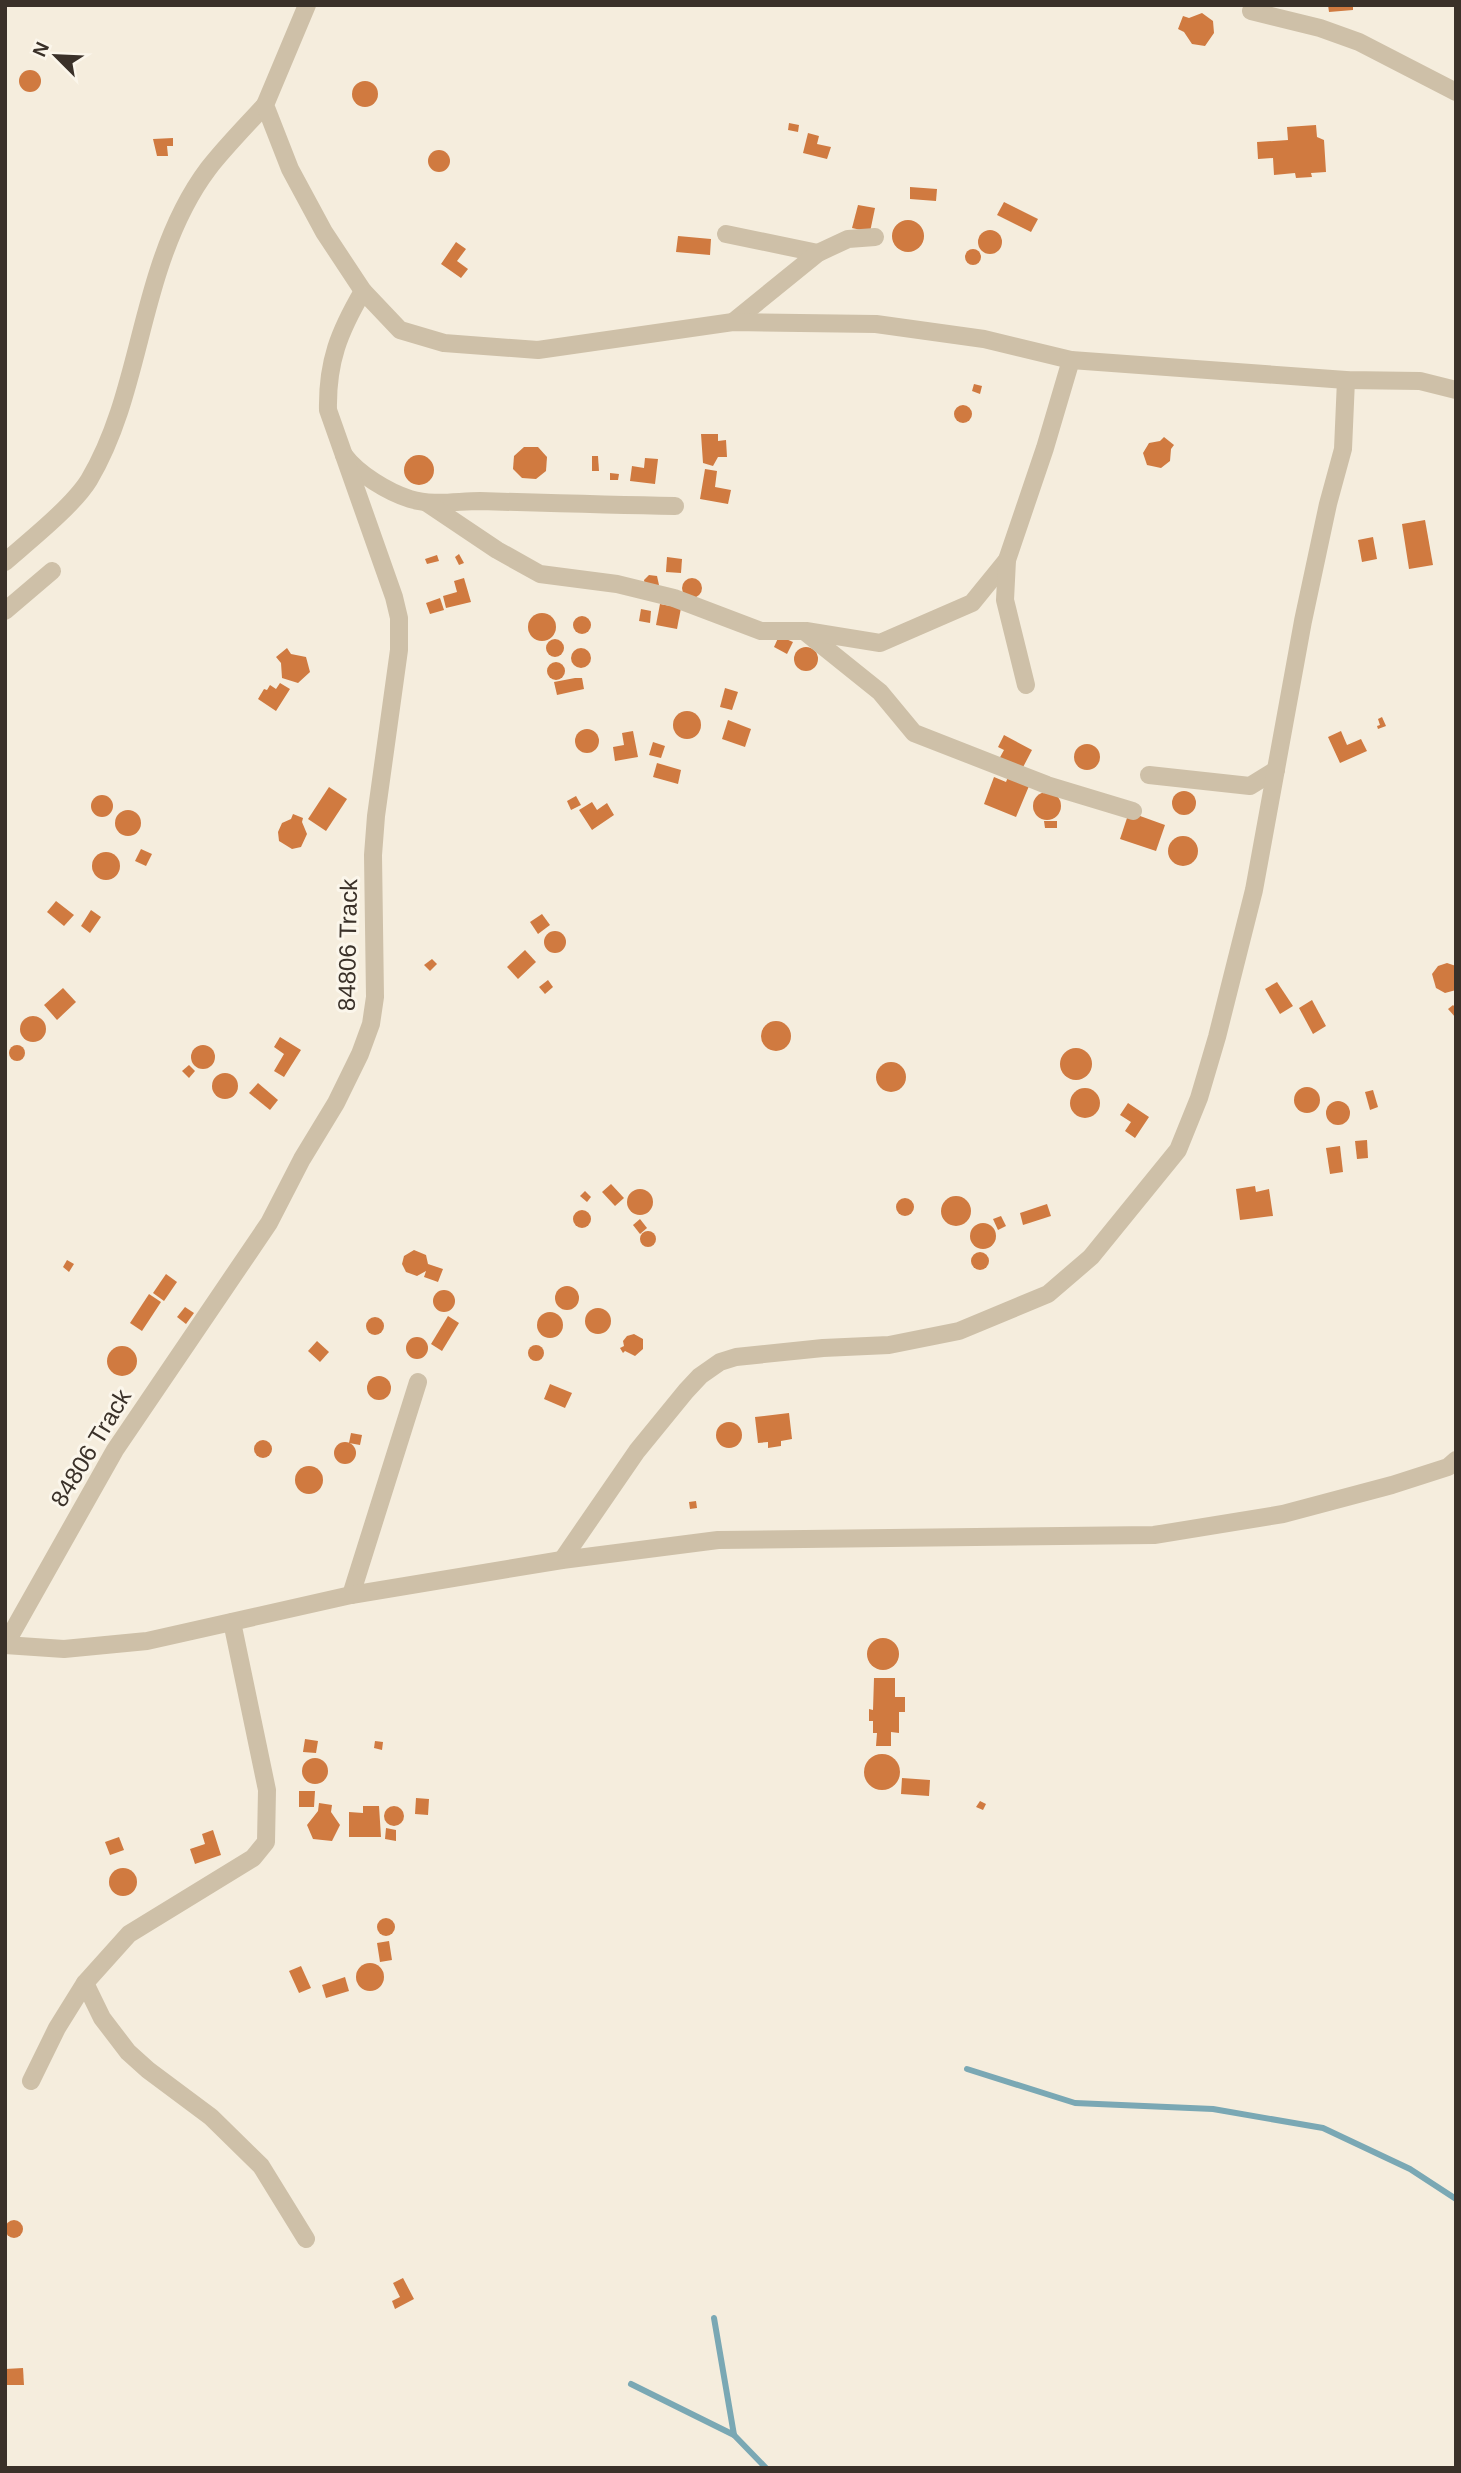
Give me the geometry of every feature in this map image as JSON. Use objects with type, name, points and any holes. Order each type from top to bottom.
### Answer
[{"type":"street","points":[[5,562],[58,514],[87,483],[105,448],[125,392],[159,268],[180,217],[207,170],[265,105],[307,5]]},
{"type":"street","points":[[1251,11],[1320,28],[1359,42],[1456,92]]},
{"type":"street","points":[[265,105],[290,169],[324,232],[363,291],[400,330],[444,344],[538,350],[733,322],[876,324],[984,339],[1071,360],[1346,380],[1420,381],[1456,390]]},
{"type":"street","points":[[726,234],[818,253]]},
{"type":"street","points":[[733,322],[818,253],[848,239],[875,237]]},
{"type":"street","name":"84806 Track","points":[[5,1645],[115,1450],[269,1223],[302,1158],[336,1103],[371,1024],[374,997],[374,842],[383,760],[395,690],[399,618],[328,410],[327,381],[344,324],[363,291]]},
{"type":"street","points":[[1026,685],[1005,600],[1007,560],[1071,360]]},
{"type":"street","points":[[562,1560],[637,1451],[700,1376],[720,1362],[736,1357],[823,1348],[889,1345],[959,1331],[1048,1294],[1091,1257],[1178,1150],[1199,1098],[1217,1037],[1254,890],[1303,621],[1328,504],[1343,449],[1346,380]]},
{"type":"street","points":[[340,449],[349,461],[384,488],[427,503],[463,501],[675,506]]},
{"type":"street","points":[[427,503],[541,575],[617,584],[674,598],[761,631],[804,631],[880,643],[972,603],[1007,560]]},
{"type":"street","points":[[5,611],[51,571]]},
{"type":"street","points":[[804,631],[880,692],[914,733],[1047,785],[1133,811]]},
{"type":"street","points":[[1149,775],[1250,786],[1276,770]]},
{"type":"street","points":[[351,1595],[418,1382]]},
{"type":"street","points":[[5,1645],[64,1649],[147,1642],[351,1595],[562,1560],[718,1540],[1154,1535],[1283,1514],[1392,1485],[1448,1466],[1456,1460]]},
{"type":"street","points":[[31,2081],[57,2028],[85,1983],[129,1934],[253,1858],[266,1842],[267,1790],[232,1622]]},
{"type":"street","points":[[85,1983],[102,2018],[128,2052],[211,2117],[261,2166],[306,2239]]},
{"type":"building","points":[[1328,5],[1353,5],[1353,10],[1329,12]]},
{"type":"building","points":[[1202,13],[1213,21],[1214,33],[1205,46],[1192,44],[1184,32],[1178,29],[1183,16],[1189,18]]},
{"type":"building","points":[[30,70],[38,73],[41,81],[38,89],[30,92],[22,89],[19,81],[22,73]]},
{"type":"building","points":[[365,81],[374,85],[378,94],[374,103],[365,107],[356,103],[352,94],[356,85]]},
{"type":"building","points":[[789,123],[799,125],[798,132],[788,130]]},
{"type":"building","points":[[1316,125],[1317,137],[1324,140],[1326,172],[1311,173],[1312,177],[1296,178],[1295,173],[1274,175],[1273,158],[1258,159],[1257,142],[1288,140],[1287,127]]},
{"type":"building","points":[[808,133],[819,136],[817,144],[831,147],[827,159],[803,153]]},
{"type":"building","points":[[173,138],[173,146],[167,146],[168,156],[157,156],[153,139]]},
{"type":"building","points":[[439,150],[447,153],[450,161],[447,169],[439,172],[431,169],[428,161],[431,153]]},
{"type":"building","points":[[910,187],[937,189],[936,201],[910,199]]},
{"type":"building","points":[[1004,202],[1038,219],[1031,232],[997,215]]},
{"type":"building","points":[[858,205],[875,208],[870,232],[852,228]]},
{"type":"building","points":[[908,220],[919,225],[924,236],[919,247],[908,252],[897,247],[892,236],[897,225]]},
{"type":"building","points":[[990,230],[1001,237],[1002,242],[995,253],[990,254],[979,247],[978,242],[985,231]]},
{"type":"building","points":[[678,236],[711,239],[710,255],[676,252]]},
{"type":"building","points":[[456,242],[466,249],[457,261],[468,269],[461,278],[441,264]]},
{"type":"building","points":[[970,249],[976,249],[981,257],[979,263],[970,265],[965,260],[965,254]]},
{"type":"building","points":[[974,384],[982,386],[980,394],[972,391]]},
{"type":"building","points":[[959,405],[967,405],[972,414],[970,421],[959,423],[954,418],[954,410]]},
{"type":"building","points":[[701,434],[718,434],[718,441],[726,440],[727,457],[718,457],[713,466],[703,463]]},
{"type":"building","points":[[1164,437],[1174,445],[1170,461],[1161,468],[1147,465],[1143,453],[1149,443],[1160,441]]},
{"type":"building","points":[[524,447],[538,447],[547,457],[546,471],[536,479],[522,478],[513,469],[514,456]]},
{"type":"building","points":[[419,455],[430,459],[434,470],[430,481],[419,485],[408,481],[404,470],[408,459]]},
{"type":"building","points":[[592,456],[598,456],[599,471],[592,471]]},
{"type":"building","points":[[645,458],[658,459],[655,484],[630,481],[632,466],[644,468]]},
{"type":"building","points":[[705,469],[717,471],[715,487],[731,490],[728,504],[700,499]]},
{"type":"building","points":[[610,473],[619,474],[618,480],[610,480]]},
{"type":"building","points":[[1425,520],[1433,565],[1409,569],[1402,524]]},
{"type":"building","points":[[1373,537],[1377,559],[1362,562],[1358,540]]},
{"type":"building","points":[[459,554],[464,563],[459,565],[455,557]]},
{"type":"building","points":[[437,555],[439,561],[427,564],[425,559]]},
{"type":"building","points":[[667,557],[682,559],[681,573],[666,572]]},
{"type":"building","points":[[649,575],[657,576],[659,585],[645,585],[644,580]]},
{"type":"building","points":[[464,578],[471,602],[446,608],[443,596],[457,592],[454,581]]},
{"type":"building","points":[[692,578],[699,581],[702,588],[699,595],[692,598],[685,595],[682,588],[685,581]]},
{"type":"building","points":[[440,598],[444,610],[430,614],[426,603]]},
{"type":"building","points":[[660,604],[681,608],[677,629],[656,625]]},
{"type":"building","points":[[641,609],[651,611],[650,623],[639,621]]},
{"type":"building","points":[[542,613],[552,617],[556,627],[552,637],[542,641],[532,637],[528,627],[532,617]]},
{"type":"building","points":[[582,616],[588,619],[591,625],[588,631],[582,634],[576,631],[573,625],[576,619]]},
{"type":"building","points":[[779,636],[793,642],[787,654],[774,647]]},
{"type":"building","points":[[555,639],[561,642],[564,648],[561,654],[555,657],[549,654],[546,648],[549,642]]},
{"type":"building","points":[[806,647],[815,650],[818,659],[815,668],[806,671],[797,668],[794,659],[797,650]]},
{"type":"building","points":[[287,648],[291,654],[306,657],[310,672],[298,683],[282,678],[281,663],[276,657]]},
{"type":"building","points":[[581,648],[588,651],[591,658],[588,665],[581,668],[574,665],[571,658],[574,651]]},
{"type":"building","points":[[556,662],[562,665],[565,671],[562,677],[556,680],[550,677],[547,671],[550,665]]},
{"type":"building","points":[[582,678],[584,689],[557,695],[554,682]]},
{"type":"building","points":[[280,683],[290,689],[276,711],[258,699],[264,689],[267,690],[270,685],[276,689]]},
{"type":"building","points":[[725,688],[738,692],[732,710],[720,707]]},
{"type":"building","points":[[687,711],[697,715],[701,725],[697,735],[687,739],[677,735],[673,725],[677,715]]},
{"type":"building","points":[[1382,717],[1386,726],[1378,729],[1378,719]]},
{"type":"building","points":[[728,720],[751,729],[745,747],[722,739]]},
{"type":"building","points":[[587,729],[596,732],[599,741],[596,750],[587,753],[578,750],[575,741],[578,732]]},
{"type":"building","points":[[633,731],[638,757],[615,761],[613,747],[624,745],[622,733]]},
{"type":"building","points":[[1341,731],[1347,745],[1361,739],[1367,751],[1340,763],[1328,737]]},
{"type":"building","points":[[1004,735],[1032,750],[1020,773],[998,761],[1004,750],[998,747]]},
{"type":"building","points":[[653,742],[665,746],[661,758],[649,755]]},
{"type":"building","points":[[1087,744],[1096,748],[1100,757],[1096,766],[1087,770],[1078,766],[1074,757],[1078,748]]},
{"type":"building","points":[[657,763],[681,770],[678,784],[653,777]]},
{"type":"building","points":[[994,777],[1006,782],[1008,777],[1029,786],[1016,817],[984,804]]},
{"type":"building","points":[[329,787],[347,799],[326,831],[308,819]]},
{"type":"building","points":[[1184,791],[1195,798],[1196,803],[1189,814],[1184,815],[1173,808],[1172,803],[1179,792]]},
{"type":"building","points":[[1047,792],[1057,796],[1061,806],[1057,816],[1047,820],[1037,816],[1033,806],[1037,796]]},
{"type":"building","points":[[102,795],[112,802],[113,806],[106,816],[102,817],[92,810],[91,806],[98,796]]},
{"type":"building","points":[[576,796],[581,805],[571,810],[567,801]]},
{"type":"building","points":[[592,802],[597,810],[607,803],[614,815],[592,830],[579,810]]},
{"type":"building","points":[[128,810],[137,814],[141,823],[137,832],[128,836],[119,832],[115,823],[119,814]]},
{"type":"building","points":[[1129,812],[1165,825],[1156,851],[1120,839]]},
{"type":"building","points":[[293,814],[303,818],[307,834],[301,847],[292,849],[279,841],[278,832],[282,823],[291,819]]},
{"type":"building","points":[[1044,821],[1057,821],[1057,828],[1045,828]]},
{"type":"building","points":[[1183,836],[1189,837],[1197,845],[1197,857],[1189,865],[1183,866],[1177,865],[1169,857],[1168,851],[1169,845],[1177,837]]},
{"type":"building","points":[[141,849],[152,854],[146,866],[135,861]]},
{"type":"building","points":[[106,852],[116,856],[120,866],[116,876],[106,880],[96,876],[92,866],[96,856]]},
{"type":"building","points":[[56,901],[74,915],[64,926],[47,912]]},
{"type":"building","points":[[91,910],[101,917],[90,933],[81,926]]},
{"type":"building","points":[[542,914],[550,925],[538,934],[530,922]]},
{"type":"building","points":[[551,931],[559,931],[566,938],[566,946],[559,953],[551,953],[544,946],[544,938]]},
{"type":"building","points":[[525,950],[536,962],[518,979],[507,967]]},
{"type":"building","points":[[432,959],[437,964],[430,971],[424,965]]},
{"type":"building","points":[[1447,963],[1456,966],[1456,990],[1445,993],[1436,988],[1432,974],[1438,966]]},
{"type":"building","points":[[548,980],[553,987],[545,994],[539,987]]},
{"type":"building","points":[[1277,982],[1293,1006],[1280,1014],[1265,989]]},
{"type":"building","points":[[63,988],[76,1002],[57,1020],[44,1005]]},
{"type":"building","points":[[1312,1000],[1326,1026],[1313,1034],[1299,1008]]},
{"type":"building","points":[[1453,1005],[1456,1008],[1456,1018],[1448,1009]]},
{"type":"building","points":[[33,1016],[42,1020],[46,1029],[42,1038],[33,1042],[24,1038],[20,1029],[24,1020]]},
{"type":"building","points":[[776,1021],[782,1022],[790,1030],[790,1042],[782,1050],[776,1051],[770,1050],[762,1042],[761,1036],[762,1030],[770,1022]]},
{"type":"building","points":[[280,1037],[301,1050],[284,1077],[274,1071],[284,1054],[274,1047]]},
{"type":"building","points":[[14,1045],[20,1045],[25,1053],[23,1059],[14,1061],[9,1056],[9,1050]]},
{"type":"building","points":[[198,1045],[208,1045],[215,1052],[215,1062],[208,1069],[198,1069],[191,1062],[191,1052]]},
{"type":"building","points":[[1076,1048],[1087,1053],[1092,1064],[1087,1075],[1076,1080],[1065,1075],[1060,1064],[1065,1053]]},
{"type":"building","points":[[891,1062],[902,1066],[906,1077],[902,1088],[891,1092],[880,1088],[876,1077],[880,1066]]},
{"type":"building","points":[[189,1065],[195,1071],[189,1078],[182,1071]]},
{"type":"building","points":[[225,1073],[234,1077],[238,1086],[234,1095],[225,1099],[216,1095],[212,1086],[216,1077]]},
{"type":"building","points":[[258,1083],[278,1100],[270,1110],[249,1093]]},
{"type":"building","points":[[1307,1087],[1316,1091],[1320,1100],[1316,1109],[1307,1113],[1298,1109],[1294,1100],[1298,1091]]},
{"type":"building","points":[[1085,1088],[1096,1092],[1100,1103],[1096,1114],[1085,1118],[1074,1114],[1070,1103],[1074,1092]]},
{"type":"building","points":[[1373,1090],[1378,1107],[1370,1110],[1365,1092]]},
{"type":"building","points":[[1338,1101],[1347,1104],[1350,1113],[1347,1122],[1338,1125],[1329,1122],[1326,1113],[1329,1104]]},
{"type":"building","points":[[1128,1103],[1149,1117],[1135,1138],[1125,1131],[1131,1122],[1120,1115]]},
{"type":"building","points":[[1367,1140],[1368,1158],[1357,1159],[1355,1141]]},
{"type":"building","points":[[1340,1146],[1343,1172],[1330,1174],[1326,1148]]},
{"type":"building","points":[[611,1184],[624,1198],[615,1206],[602,1192]]},
{"type":"building","points":[[1255,1186],[1256,1192],[1269,1189],[1273,1216],[1240,1220],[1236,1189]]},
{"type":"building","points":[[640,1189],[650,1192],[653,1202],[650,1212],[640,1215],[630,1212],[627,1202],[630,1192]]},
{"type":"building","points":[[585,1191],[591,1197],[587,1202],[580,1196]]},
{"type":"building","points":[[956,1196],[967,1200],[971,1211],[967,1222],[956,1226],[945,1222],[941,1211],[945,1200]]},
{"type":"building","points":[[905,1198],[911,1201],[914,1207],[911,1213],[905,1216],[899,1213],[896,1207],[899,1201]]},
{"type":"building","points":[[1047,1204],[1051,1216],[1023,1225],[1020,1213]]},
{"type":"building","points":[[582,1210],[588,1213],[591,1219],[588,1225],[582,1228],[576,1225],[573,1219],[576,1213]]},
{"type":"building","points":[[1001,1216],[1006,1226],[998,1230],[993,1219]]},
{"type":"building","points":[[640,1219],[647,1228],[640,1234],[633,1225]]},
{"type":"building","points":[[983,1223],[992,1227],[996,1236],[992,1245],[983,1249],[974,1245],[970,1236],[974,1227]]},
{"type":"building","points":[[648,1231],[656,1239],[648,1247],[640,1239]]},
{"type":"building","points":[[414,1250],[426,1255],[428,1264],[443,1269],[438,1282],[424,1277],[426,1271],[417,1276],[406,1272],[402,1264],[404,1256]]},
{"type":"building","points":[[976,1252],[984,1252],[989,1261],[987,1268],[976,1270],[971,1265],[971,1257]]},
{"type":"building","points":[[67,1260],[74,1264],[69,1272],[63,1267]]},
{"type":"building","points":[[166,1274],[177,1282],[164,1301],[153,1293]]},
{"type":"building","points":[[567,1286],[576,1289],[579,1298],[576,1307],[567,1310],[558,1307],[555,1298],[558,1289]]},
{"type":"building","points":[[444,1290],[452,1293],[455,1301],[452,1309],[444,1312],[436,1309],[433,1301],[436,1293]]},
{"type":"building","points":[[149,1294],[161,1302],[142,1331],[130,1323]]},
{"type":"building","points":[[185,1307],[194,1313],[186,1324],[177,1317]]},
{"type":"building","points":[[598,1308],[607,1312],[611,1321],[607,1330],[598,1334],[589,1330],[585,1321],[589,1312]]},
{"type":"building","points":[[550,1312],[559,1316],[563,1325],[559,1334],[550,1338],[541,1334],[537,1325],[541,1316]]},
{"type":"building","points":[[448,1316],[459,1323],[442,1351],[431,1344]]},
{"type":"building","points":[[371,1317],[379,1317],[384,1326],[382,1333],[371,1335],[366,1330],[366,1322]]},
{"type":"building","points":[[634,1334],[643,1339],[643,1349],[635,1356],[625,1351],[623,1353],[620,1348],[624,1346],[623,1341],[627,1336]]},
{"type":"building","points":[[417,1337],[425,1340],[428,1348],[425,1356],[417,1359],[409,1356],[406,1348],[409,1340]]},
{"type":"building","points":[[317,1341],[329,1352],[320,1362],[308,1351]]},
{"type":"building","points":[[536,1345],[544,1353],[536,1361],[528,1353]]},
{"type":"building","points":[[122,1346],[133,1350],[137,1361],[133,1372],[122,1376],[111,1372],[107,1361],[111,1350]]},
{"type":"building","points":[[379,1376],[387,1380],[391,1388],[387,1396],[379,1400],[371,1396],[367,1388],[371,1380]]},
{"type":"building","points":[[550,1384],[572,1393],[565,1408],[544,1399]]},
{"type":"building","points":[[789,1413],[792,1439],[781,1441],[781,1446],[768,1448],[768,1442],[758,1443],[755,1417]]},
{"type":"building","points":[[729,1422],[738,1426],[742,1435],[738,1444],[729,1448],[720,1444],[716,1435],[720,1426]]},
{"type":"building","points":[[351,1433],[362,1435],[360,1445],[349,1443]]},
{"type":"building","points":[[259,1440],[267,1440],[272,1449],[270,1456],[259,1458],[254,1453],[254,1445]]},
{"type":"building","points":[[345,1442],[353,1445],[356,1453],[353,1461],[345,1464],[337,1461],[334,1453],[337,1445]]},
{"type":"building","points":[[309,1466],[319,1470],[323,1480],[319,1490],[309,1494],[299,1490],[295,1480],[299,1470]]},
{"type":"building","points":[[696,1501],[697,1508],[690,1509],[689,1502]]},
{"type":"building","points":[[883,1638],[894,1643],[899,1654],[894,1665],[883,1670],[872,1665],[867,1654],[872,1643]]},
{"type":"building","points":[[874,1678],[895,1678],[895,1697],[905,1697],[905,1712],[899,1712],[899,1733],[891,1732],[891,1746],[876,1746],[877,1733],[873,1733],[873,1721],[869,1721],[869,1709],[873,1710]]},
{"type":"building","points":[[305,1739],[318,1741],[316,1753],[303,1752]]},
{"type":"building","points":[[375,1741],[383,1742],[382,1750],[374,1748]]},
{"type":"building","points":[[882,1754],[895,1759],[900,1772],[895,1785],[882,1790],[869,1785],[864,1772],[869,1759]]},
{"type":"building","points":[[315,1758],[324,1762],[328,1771],[324,1780],[315,1784],[306,1780],[302,1771],[306,1762]]},
{"type":"building","points":[[902,1778],[930,1780],[929,1796],[901,1794]]},
{"type":"building","points":[[299,1791],[315,1791],[314,1807],[299,1807]]},
{"type":"building","points":[[416,1798],[429,1799],[428,1815],[415,1814]]},
{"type":"building","points":[[980,1801],[986,1804],[983,1810],[976,1807]]},
{"type":"building","points":[[319,1803],[332,1805],[331,1812],[340,1825],[332,1841],[313,1839],[307,1825],[318,1811]]},
{"type":"building","points":[[363,1806],[379,1806],[381,1837],[349,1837],[349,1812],[363,1813]]},
{"type":"building","points":[[390,1806],[398,1806],[404,1816],[398,1826],[390,1826],[384,1820],[384,1812]]},
{"type":"building","points":[[386,1828],[396,1830],[396,1841],[385,1839]]},
{"type":"building","points":[[213,1830],[221,1855],[195,1864],[190,1849],[205,1844],[202,1834]]},
{"type":"building","points":[[119,1837],[124,1850],[110,1855],[105,1842]]},
{"type":"building","points":[[123,1868],[133,1872],[137,1882],[133,1892],[123,1896],[113,1892],[109,1882],[113,1872]]},
{"type":"building","points":[[386,1918],[394,1923],[395,1927],[390,1935],[386,1936],[378,1931],[377,1927],[382,1919]]},
{"type":"building","points":[[389,1941],[392,1960],[380,1962],[377,1943]]},
{"type":"building","points":[[370,1963],[380,1967],[384,1977],[380,1987],[370,1991],[360,1987],[356,1977],[360,1967]]},
{"type":"building","points":[[301,1966],[311,1988],[299,1993],[289,1971]]},
{"type":"building","points":[[345,1977],[349,1991],[326,1998],[322,1985]]},
{"type":"building","points":[[14,2220],[20,2223],[23,2229],[20,2235],[14,2238],[8,2235],[5,2229],[8,2223]]},
{"type":"building","points":[[403,2278],[414,2299],[395,2309],[392,2301],[400,2297],[393,2283]]},
{"type":"building","points":[[23,2368],[24,2385],[5,2385],[5,2369]]},
{"type":"waterway","points":[[967,2069],[1075,2103],[1213,2109],[1323,2128],[1410,2169],[1456,2199]]},
{"type":"waterway","points":[[714,2318],[734,2435],[766,2468]]},
{"type":"waterway","points":[[631,2384],[734,2435]]}]
